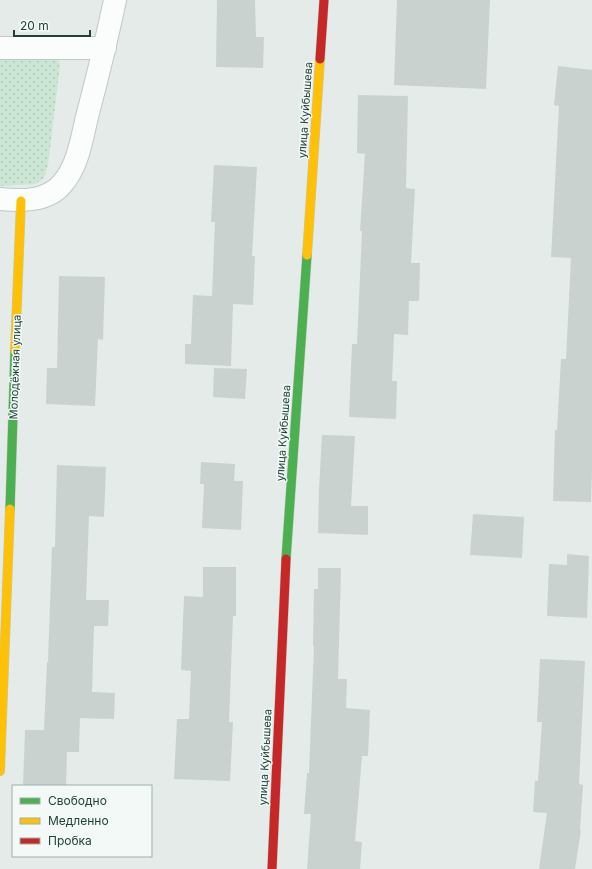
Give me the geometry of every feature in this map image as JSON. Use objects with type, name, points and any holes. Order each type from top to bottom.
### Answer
[{"type":"main road","name":"улица Куйбышева","points":[[272,869],[286,558],[324,0]]},
{"type":"main road","name":"Молодёжная улица","points":[[0,771],[10,200]]},
{"type":"street","name":"Молодёжная улица","points":[[10,200],[38,199],[53,192],[62,184],[75,162],[105,48],[115,0]]},
{"type":"street","points":[[0,48],[105,48]]},
{"type":"green space","points":[[0,56],[58,58],[60,65],[48,165],[44,178],[35,184],[0,186]]},
{"type":"building","points":[[217,0],[255,0],[256,37],[264,37],[263,68],[216,67]]},
{"type":"building","points":[[397,0],[490,0],[486,89],[394,85]]},
{"type":"building","points":[[558,66],[592,70],[591,502],[553,501],[555,430],[557,430],[561,359],[566,359],[571,258],[551,257],[559,106],[554,105]]},
{"type":"building","points":[[358,95],[408,96],[406,188],[415,189],[411,263],[420,263],[419,301],[409,301],[408,335],[394,334],[392,381],[397,381],[396,419],[349,417],[352,344],[357,344],[362,231],[360,231],[365,154],[357,153]]},
{"type":"building","points":[[214,165],[257,167],[252,256],[255,256],[253,305],[233,304],[231,366],[185,364],[185,344],[191,344],[193,295],[212,296],[215,222],[211,222]]},
{"type":"building","points":[[59,276],[105,277],[103,340],[98,339],[95,406],[46,404],[47,368],[57,368]]},
{"type":"building","points":[[214,368],[247,369],[245,399],[213,397]]},
{"type":"building","points":[[322,435],[355,436],[351,506],[368,506],[368,535],[318,533]]},
{"type":"building","points":[[201,462],[235,464],[234,481],[243,481],[241,530],[202,528],[204,484],[200,484]]},
{"type":"building","points":[[57,465],[106,467],[104,517],[89,516],[86,600],[109,600],[108,626],[94,626],[92,692],[115,693],[114,719],[80,718],[79,752],[67,752],[66,785],[23,785],[25,730],[44,730],[52,547],[55,547]]},
{"type":"building","points":[[473,514],[524,517],[522,558],[470,555]]},
{"type":"building","points":[[567,554],[589,556],[587,618],[547,616],[549,564],[567,565]]},
{"type":"building","points":[[203,567],[236,567],[236,616],[233,616],[229,722],[233,722],[230,781],[174,779],[177,719],[189,719],[191,671],[181,670],[184,596],[203,597]]},
{"type":"building","points":[[318,568],[341,568],[338,679],[347,679],[346,708],[370,710],[368,756],[362,756],[355,841],[362,842],[360,869],[307,869],[311,814],[304,814],[307,773],[309,773],[314,646],[314,589],[318,589]]},
{"type":"building","points":[[540,659],[585,661],[579,784],[583,785],[581,830],[575,869],[539,869],[547,813],[533,812],[535,781],[538,781],[542,722],[537,722]]},
{"type":"traffic: fast","points":[[286,559],[307,255]]},
{"type":"traffic: fast","points":[[10,509],[15,351]]},
{"type":"traffic: slow","points":[[307,255],[320,59]]},
{"type":"traffic: slow","points":[[15,351],[21,201]]},
{"type":"traffic: slow","points":[[0,771],[10,509]]},
{"type":"traffic: jam","points":[[320,59],[324,0]]},
{"type":"traffic: jam","points":[[272,869],[286,559]]}]
